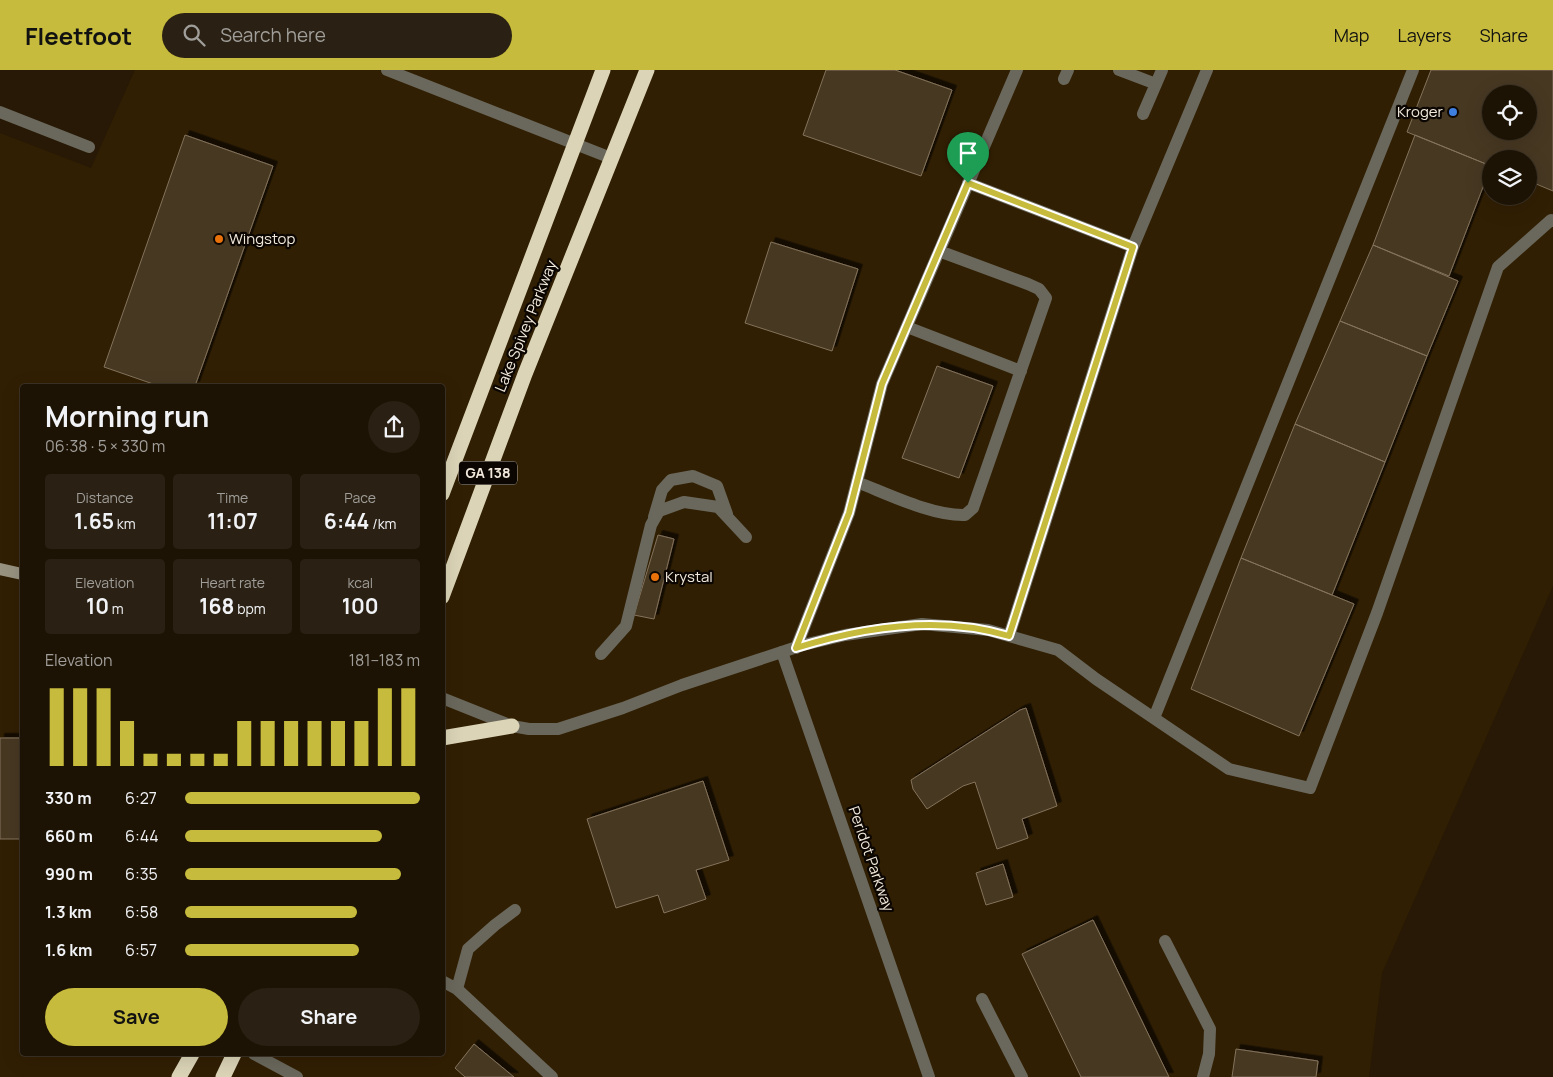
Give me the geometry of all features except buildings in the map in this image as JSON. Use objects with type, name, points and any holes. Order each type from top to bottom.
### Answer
[{"type":"highway","name":"Lake Spivey Parkway","points":[[445,486],[603,70]]},
{"type":"highway","name":"Lake Spivey Parkway","points":[[445,589],[525,374],[647,70]]},
{"type":"highway","points":[[445,737],[512,726]]},
{"type":"highway","points":[[179,1077],[191,1056]]},
{"type":"highway","points":[[223,1077],[233,1056]]},
{"type":"street","points":[[387,70],[611,158]]},
{"type":"street","points":[[796,648],[849,513],[882,384],[1017,70]]},
{"type":"street","points":[[1119,70],[1156,84]]},
{"type":"street","points":[[1144,114],[1162,70]]},
{"type":"street","points":[[1009,636],[1133,247],[1207,70]]},
{"type":"street","points":[[1154,718],[1413,70]]},
{"type":"street","points":[[0,112],[90,148]]},
{"type":"street","points":[[968,183],[1133,247]]},
{"type":"street","points":[[445,699],[512,726],[529,730],[558,730],[682,685],[782,652],[845,634],[922,624],[988,630],[1058,650],[1096,679],[1229,769],[1310,788],[1377,613],[1498,267],[1551,220],[1553,221]]},
{"type":"street","points":[[857,482],[929,510],[956,516],[965,515],[974,508],[1046,298],[1040,289],[939,251]]},
{"type":"street","points":[[907,327],[1021,371]]},
{"type":"street","points":[[654,520],[656,505],[662,490],[671,480],[693,476],[717,486],[729,518]]},
{"type":"street","points":[[601,654],[626,626],[651,524],[659,511],[684,502],[718,507],[746,537]]},
{"type":"street","points":[[0,569],[20,574]]},
{"type":"street","name":"Peridot Parkway","points":[[782,652],[929,1077]]},
{"type":"street","points":[[457,989],[468,949],[494,925],[515,910]]},
{"type":"street","points":[[1165,941],[1210,1029],[1209,1054],[1203,1077]]},
{"type":"street","points":[[445,983],[457,989],[552,1077]]},
{"type":"street","points":[[982,998],[1022,1077]]},
{"type":"street","points":[[258,1056],[298,1077]]},
{"type":"shaded area","points":[[135,70],[1553,70],[1553,586],[1382,973],[1369,1077],[0,1077],[0,133],[91,168]]},
{"type":"place","name":"Kroger","points":[[1453,112]]},
{"type":"place","name":"Wingstop","points":[[219,239]]},
{"type":"place","name":"Krystal","points":[[655,577]]},
{"type":"route","points":[[968,183],[1133,247],[1009,636],[988,630],[922,624],[845,634],[796,648],[849,513],[882,384],[968,183]]}]
